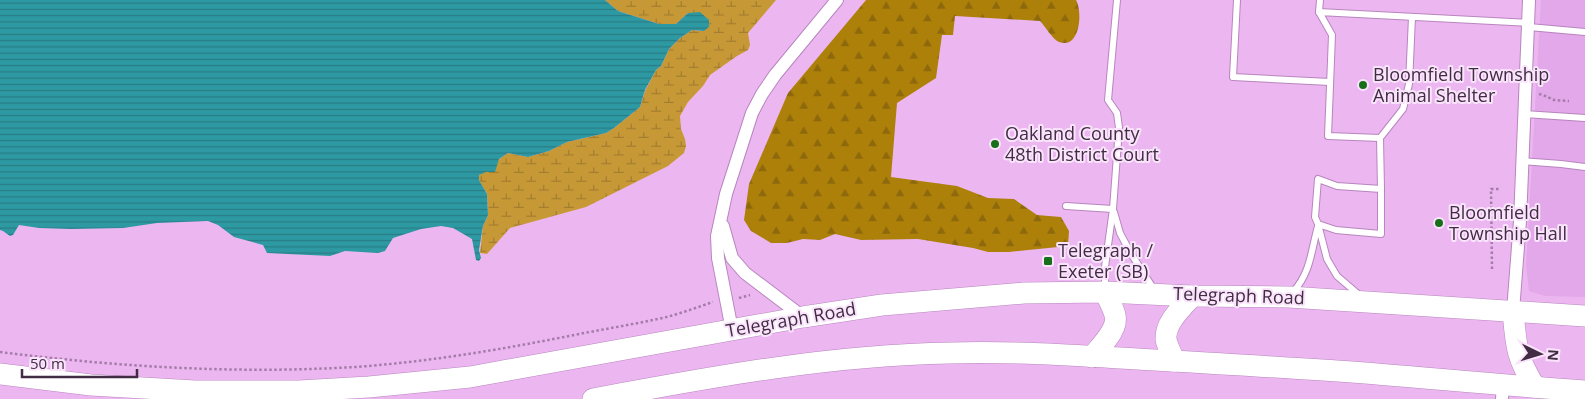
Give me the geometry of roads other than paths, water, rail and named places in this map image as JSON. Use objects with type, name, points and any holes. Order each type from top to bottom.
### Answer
[{"type":"highway","name":"Telegraph Road","points":[[0,374],[91,385],[195,391],[299,391],[369,387],[470,376],[803,316],[882,305],[988,295],[1105,292],[1192,296],[1289,297],[1585,316]]},
{"type":"highway","points":[[1092,357],[1113,329],[1115,322],[1115,315],[1105,292]]},
{"type":"highway","points":[[1174,361],[1166,341],[1166,332],[1169,324],[1192,296]]},
{"type":"highway","points":[[1513,311],[1516,345],[1520,359],[1535,387]]},
{"type":"highway","points":[[593,399],[740,372],[862,357],[949,352],[996,352],[1174,361],[1364,373],[1503,392],[1535,387],[1585,391]]},
{"type":"street","points":[[732,330],[718,258],[717,236],[722,221],[726,194],[752,113],[762,94],[775,75],[837,0]]},
{"type":"street","points":[[1513,311],[1520,221],[1529,0]]},
{"type":"street","points":[[722,221],[726,242],[732,258],[745,273],[803,316]]},
{"type":"lane","points":[[1105,292],[1105,267],[1113,209],[1119,128],[1117,113],[1108,100],[1117,0]]},
{"type":"lane","points":[[1236,0],[1233,77],[1330,82]]},
{"type":"lane","points":[[1320,0],[1319,12],[1332,35],[1328,136],[1380,138]]},
{"type":"lane","points":[[1319,12],[1529,25],[1585,32]]},
{"type":"lane","points":[[1318,224],[1336,230],[1381,234],[1380,138],[1404,109],[1410,84],[1412,17]]},
{"type":"lane","points":[[1524,114],[1585,118]]},
{"type":"lane","points":[[1522,161],[1585,168]]},
{"type":"lane","points":[[1366,301],[1348,288],[1337,276],[1327,258],[1315,216],[1318,179],[1337,186],[1381,188]]},
{"type":"lane","points":[[1066,206],[1113,209]]},
{"type":"lane","points":[[1113,209],[1120,233],[1157,294]]},
{"type":"lane","points":[[1289,297],[1302,282],[1311,261],[1318,224]]},
{"type":"place","name":"Bloomfield Township Animal Shelter","points":[[1363,85]]},
{"type":"place","name":"Oakland County 48th District Court","points":[[995,144]]},
{"type":"place","name":"Bloomfield Township Hall","points":[[1439,223]]},
{"type":"place","name":"Telegraph / Exeter (SB)","points":[[1048,261]]}]
